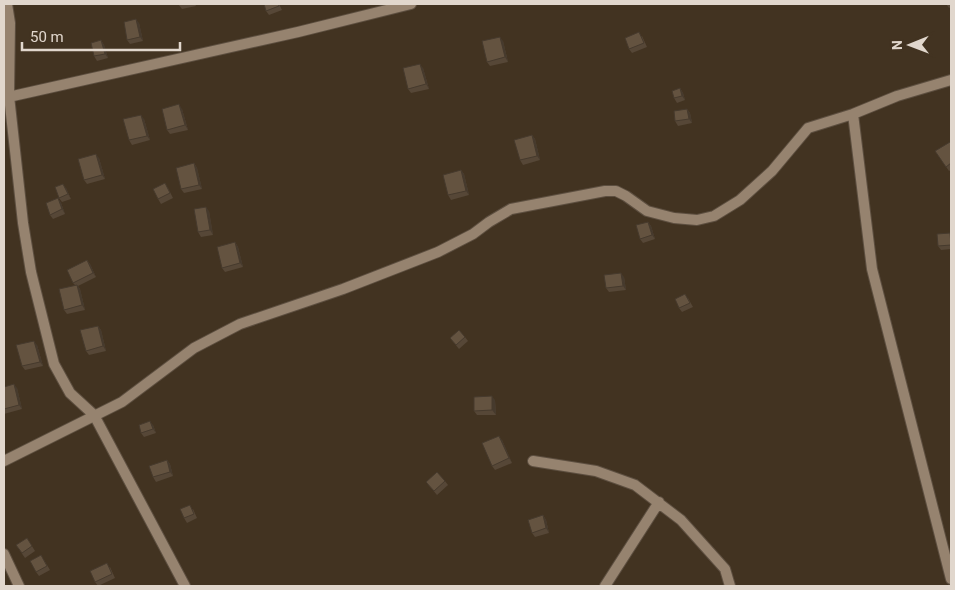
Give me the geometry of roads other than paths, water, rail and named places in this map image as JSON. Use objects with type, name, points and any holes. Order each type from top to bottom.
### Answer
[{"type":"street","points":[[6,4],[10,23],[7,97],[23,224],[31,272],[54,364],[70,394],[94,415],[185,586]]},
{"type":"street","points":[[7,97],[298,32],[411,4]]},
{"type":"street","points":[[4,461],[122,402],[194,348],[219,334],[240,324],[343,289],[438,252],[473,234],[511,209],[586,194],[616,191],[647,211],[674,218],[697,220],[714,216],[740,200],[772,171],[808,128],[853,114],[897,96],[951,80]]},
{"type":"street","points":[[853,114],[872,269],[951,579]]},
{"type":"street","points":[[533,461],[596,471],[635,485],[681,520],[725,570],[730,586]]},
{"type":"street","points":[[605,586],[659,502]]},
{"type":"street","points":[[4,554],[19,586]]}]
